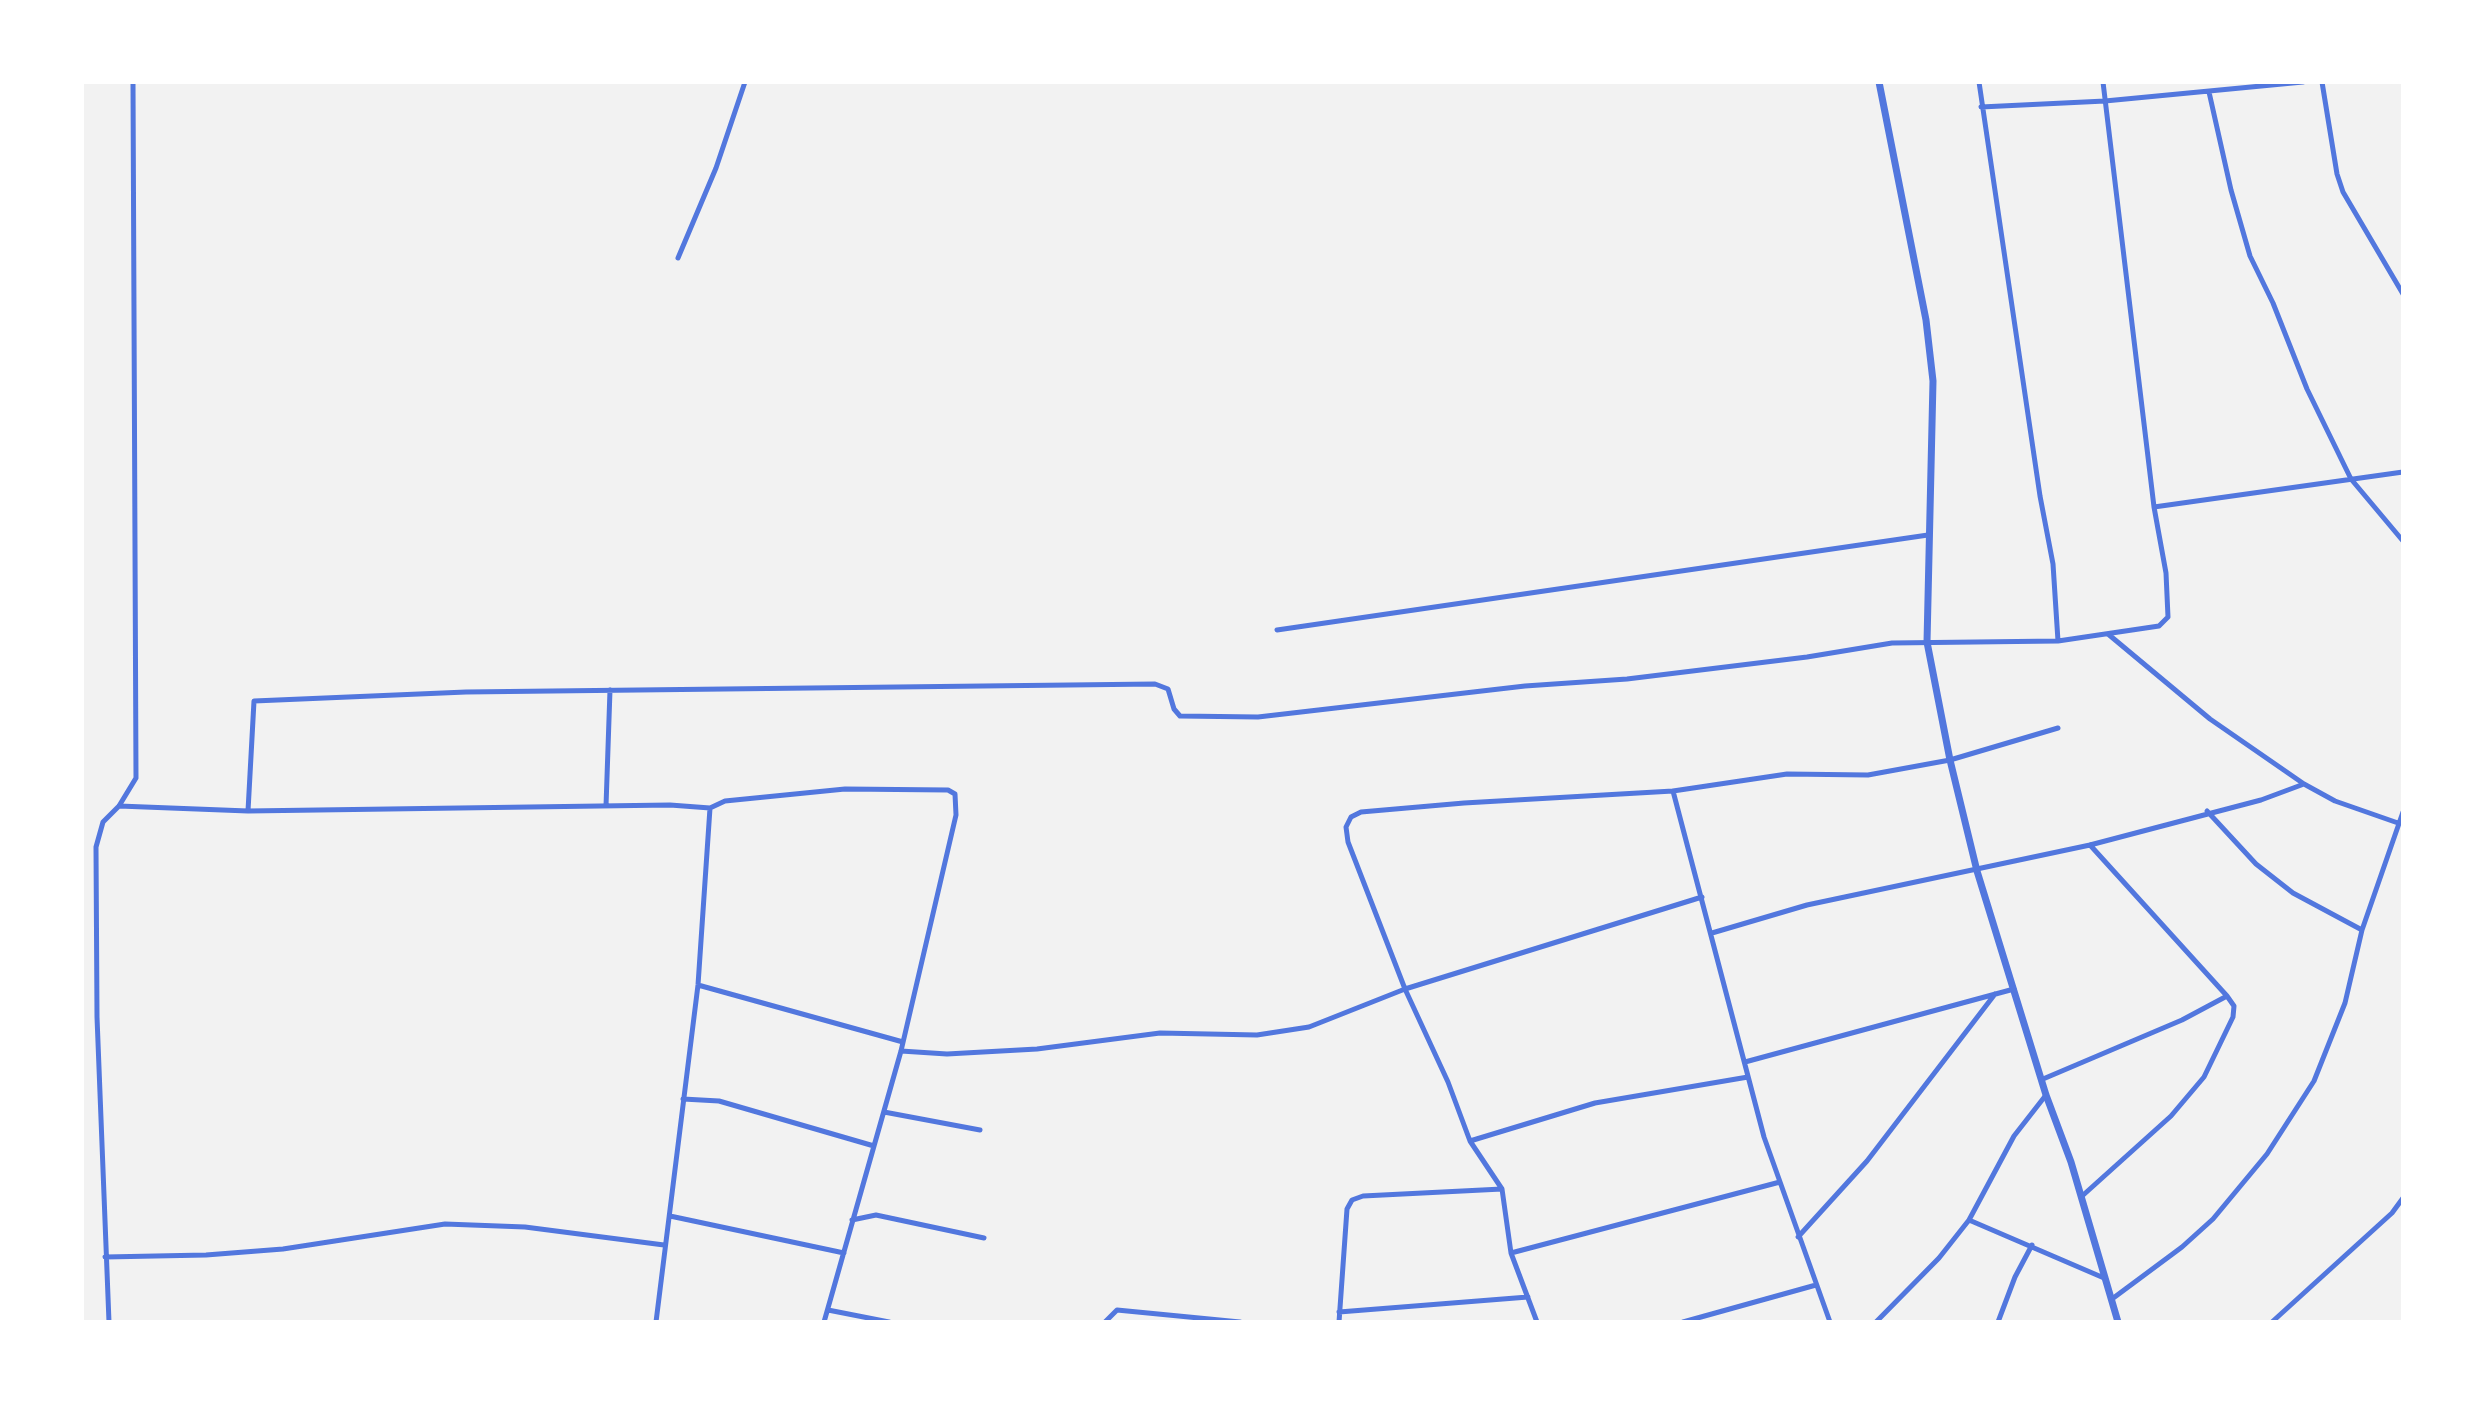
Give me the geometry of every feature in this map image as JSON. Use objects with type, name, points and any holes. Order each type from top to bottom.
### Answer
[{"type":"street","points":[[109,1322],[104,1256],[96,847],[103,822],[119,806],[136,778],[133,82]]},
{"type":"street","points":[[678,258],[716,168],[745,82]]},
{"type":"street","points":[[1879,82],[1926,320],[1933,381],[1927,642],[1950,760],[1978,871],[2046,1094],[2107,1279],[2118,1322]]},
{"type":"street","points":[[1979,82],[2040,496],[2053,564],[2058,641]]},
{"type":"street","points":[[248,811],[254,701],[610,690],[1155,684],[1168,689],[1174,709],[1180,716],[1258,717],[1525,686],[1627,679],[1807,657],[1892,643],[2058,641],[2159,626],[2168,617],[2166,573],[2154,507],[2103,82]]},
{"type":"street","points":[[1981,107],[2105,101],[2303,82]]},
{"type":"street","points":[[2322,82],[2337,174],[2343,192],[2403,294]]},
{"type":"street","points":[[2209,92],[2231,190],[2250,256],[2273,303],[2307,389],[2351,479],[2403,541]]},
{"type":"street","points":[[2154,507],[2403,472]]},
{"type":"street","points":[[1277,630],[1928,536]]},
{"type":"street","points":[[2108,634],[2210,719],[2304,784],[2334,801],[2398,823]]},
{"type":"street","points":[[606,806],[610,690]]},
{"type":"street","points":[[1537,1322],[1511,1253],[1502,1189],[1470,1142],[1448,1082],[1405,989],[1348,842],[1346,827],[1351,817],[1361,812],[1464,803],[1673,791],[1787,774],[1868,775],[1950,760],[2058,728]]},
{"type":"street","points":[[1712,933],[1807,905],[1978,871],[2090,845],[2207,811],[2261,800],[2304,784]]},
{"type":"street","points":[[119,806],[248,811],[606,806],[710,808],[725,801],[845,789],[948,790],[955,794],[956,815],[901,1051],[824,1322]]},
{"type":"street","points":[[1673,791],[1748,1077],[1798,1237],[1830,1322]]},
{"type":"street","points":[[656,1322],[698,985],[710,808]]},
{"type":"street","points":[[2207,811],[2256,864],[2293,893],[2362,930]]},
{"type":"street","points":[[2112,1299],[2182,1247],[2213,1219],[2267,1154],[2314,1081],[2345,1003],[2362,930],[2403,812]]},
{"type":"street","points":[[2081,1197],[2162,1125],[2204,1077],[2233,1017],[2234,1006],[2090,845]]},
{"type":"street","points":[[901,1051],[947,1054],[1037,1049],[1160,1033],[1257,1035],[1309,1027],[1405,989],[1702,897]]},
{"type":"street","points":[[698,985],[903,1042]]},
{"type":"street","points":[[1745,1062],[2014,989]]},
{"type":"street","points":[[1798,1237],[1867,1161],[1995,994]]},
{"type":"street","points":[[2043,1079],[2182,1020],[2227,996]]},
{"type":"street","points":[[1470,1142],[1595,1103],[1748,1077]]},
{"type":"street","points":[[1876,1322],[1938,1258],[1969,1220],[2014,1136],[2046,1094]]},
{"type":"street","points":[[682,1099],[719,1101],[874,1146]]},
{"type":"street","points":[[884,1112],[981,1130]]},
{"type":"street","points":[[1511,1253],[1780,1182]]},
{"type":"street","points":[[1339,1322],[1346,1209],[1352,1200],[1363,1196],[1502,1189]]},
{"type":"street","points":[[2272,1322],[2392,1213],[2403,1198]]},
{"type":"street","points":[[852,1220],[876,1215],[984,1238]]},
{"type":"street","points":[[670,1216],[844,1253]]},
{"type":"street","points":[[1969,1220],[2107,1279]]},
{"type":"street","points":[[104,1256],[206,1255],[283,1249],[445,1224],[525,1227],[664,1245]]},
{"type":"street","points":[[1998,1322],[2015,1277],[2032,1245]]},
{"type":"street","points":[[1683,1322],[1816,1285]]},
{"type":"street","points":[[1339,1312],[1528,1297]]},
{"type":"street","points":[[828,1310],[889,1322]]},
{"type":"street","points":[[1105,1322],[1118,1310],[1240,1322]]}]
